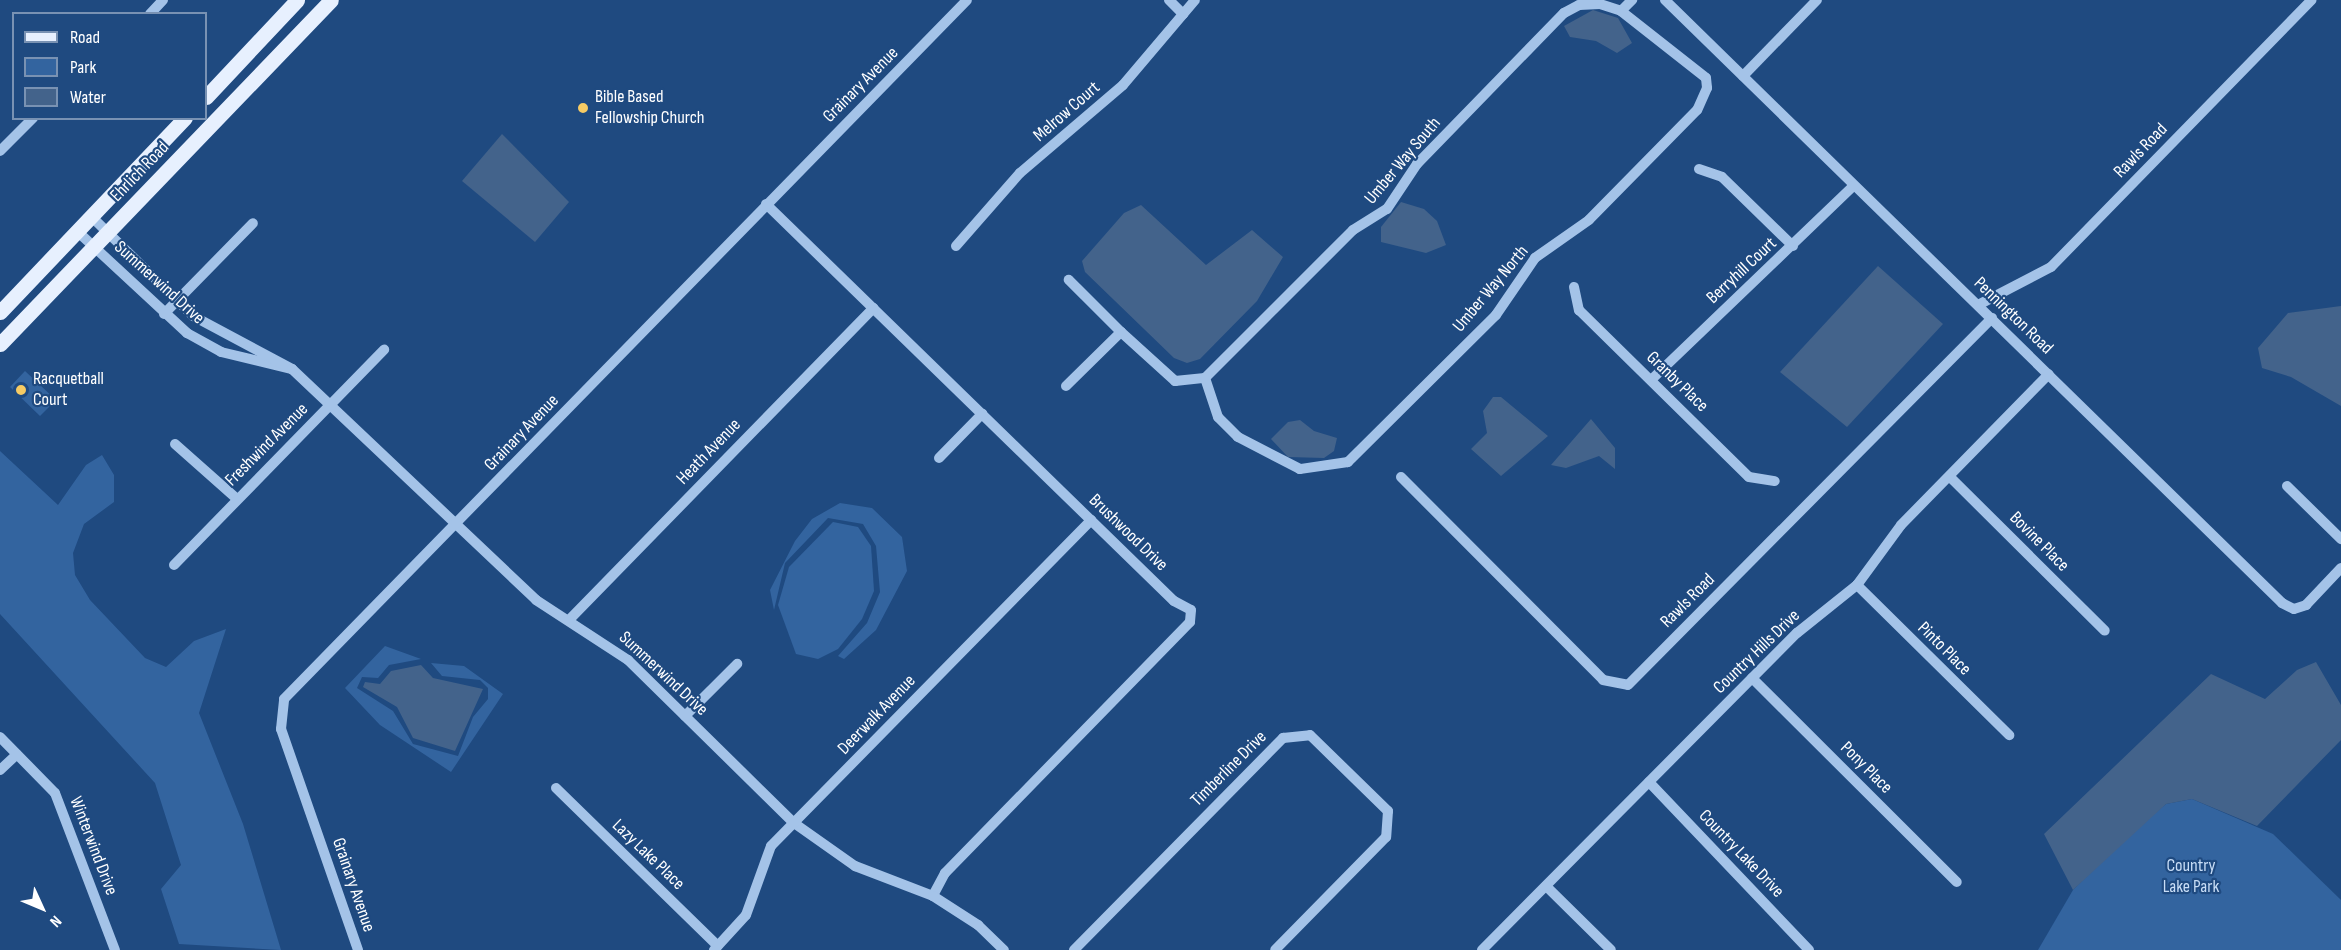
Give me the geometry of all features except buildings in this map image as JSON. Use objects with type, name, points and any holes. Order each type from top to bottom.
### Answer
[{"type":"main road","points":[[207,96],[297,0]]},
{"type":"main road","name":"Ehrlich Road","points":[[0,344],[95,248],[331,0]]},
{"type":"main road","name":"Ehrlich Road","points":[[0,312],[183,120]]},
{"type":"street","points":[[152,12],[164,0]]},
{"type":"street","name":"Grainary Avenue","points":[[358,950],[281,729],[284,699],[968,0]]},
{"type":"street","points":[[1169,0],[1183,14]]},
{"type":"street","name":"Melrow Court","points":[[956,246],[1020,173],[1123,85],[1195,0]]},
{"type":"street","points":[[1622,11],[1632,0]]},
{"type":"street","name":"Pennington Road","points":[[1665,0],[2282,603],[2294,609],[2306,605],[2341,568]]},
{"type":"street","points":[[1743,76],[1817,0]]},
{"type":"street","name":"Rawls Road","points":[[1978,305],[2051,267],[2312,0]]},
{"type":"street","name":"Umber Way South","points":[[1205,378],[1353,230],[1387,209],[1413,169],[1564,14],[1601,2],[1622,11]]},
{"type":"street","name":"Umber Way North","points":[[1205,378],[1228,429],[1286,464],[1333,468],[1362,452],[1496,315],[1535,258],[1589,220],[1704,100],[1707,88],[1699,68],[1622,11]]},
{"type":"street","points":[[0,151],[31,120]]},
{"type":"street","points":[[1699,169],[1722,177],[1793,246]]},
{"type":"street","name":"Berryhill Court","points":[[1651,380],[1854,185]]},
{"type":"street","name":"Brushwood Drive","points":[[766,204],[1174,601],[1191,610],[1190,622],[945,873],[933,896]]},
{"type":"street","name":"Summerwind Drive","points":[[92,217],[177,301],[208,326],[292,369],[333,402],[536,600],[628,660],[794,823],[855,866],[933,896],[978,925],[1004,950]]},
{"type":"street","points":[[164,314],[253,223]]},
{"type":"street","name":"Summerwind Drive","points":[[78,232],[164,314],[221,352],[292,369]]},
{"type":"street","points":[[1069,280],[1175,381],[1205,378]]},
{"type":"street","name":"Granby Place","points":[[1574,287],[1579,310],[1749,477],[1775,481]]},
{"type":"street","name":"Heath Avenue","points":[[569,620],[873,308]]},
{"type":"street","name":"Rawls Road","points":[[1401,477],[1603,680],[1628,685],[1992,318]]},
{"type":"street","points":[[1066,386],[1121,332]]},
{"type":"street","name":"Freshwind Avenue","points":[[174,565],[384,350]]},
{"type":"street","name":"Country Hills Drive","points":[[1482,950],[1752,678],[1857,585],[1901,525],[2049,374]]},
{"type":"street","points":[[939,458],[982,414]]},
{"type":"street","points":[[175,444],[237,499]]},
{"type":"street","name":"Bovine Place","points":[[1950,477],[2105,631]]},
{"type":"street","points":[[2287,486],[2341,539]]},
{"type":"street","name":"Deerwalk Avenue","points":[[716,948],[746,915],[761,861],[794,823],[1091,520]]},
{"type":"street","name":"Pinto Place","points":[[1857,585],[2008,735]]},
{"type":"street","points":[[686,716],[736,664]]},
{"type":"street","name":"Pony Place","points":[[1752,678],[1958,882]]},
{"type":"street","name":"Timberline Drive","points":[[1074,950],[1283,738],[1310,735],[1388,811],[1386,837],[1275,950]]},
{"type":"street","name":"Winterwind Drive","points":[[0,738],[55,793],[115,950]]},
{"type":"street","points":[[0,770],[17,754]]},
{"type":"street","name":"Country Lake Drive","points":[[1649,782],[1809,950]]},
{"type":"street","name":"Lazy Lake Place","points":[[556,788],[716,948]]},
{"type":"street","points":[[1546,886],[1611,950]]},
{"type":"green space","points":[[25,371],[56,400],[40,416],[10,387]]},
{"type":"green space","points":[[0,451],[58,505],[86,465],[102,455],[114,475],[114,502],[84,524],[73,553],[75,575],[90,600],[145,658],[166,667],[194,641],[226,629],[199,713],[243,824],[281,950],[179,944],[161,889],[181,865],[155,783],[0,614]]},
{"type":"green space","points":[[840,503],[872,508],[902,537],[907,571],[876,630],[844,659],[838,656],[867,623],[880,592],[876,546],[863,524],[828,518],[785,563],[774,610],[770,590],[795,541],[812,519]]},
{"type":"green space","points":[[833,522],[858,527],[871,546],[874,591],[862,619],[838,649],[818,659],[796,654],[778,605],[789,567]]},
{"type":"green space","points":[[385,646],[421,659],[389,665],[378,678],[362,677],[357,688],[393,711],[413,744],[458,756],[473,717],[488,699],[488,688],[480,680],[442,676],[431,663],[464,666],[503,694],[451,772],[380,725],[345,688]]},
{"type":"green space","name":"Country Lake Park","points":[[2192,799],[2273,834],[2341,900],[2341,950],[2038,950],[2073,890],[2130,834],[2166,804]]},
{"type":"water","points":[[1593,10],[1618,18],[1632,43],[1617,53],[1596,41],[1570,37],[1564,26]]},
{"type":"water","points":[[502,134],[569,202],[535,242],[462,181]]},
{"type":"water","points":[[1401,202],[1424,209],[1437,221],[1446,245],[1426,253],[1381,242],[1381,227]]},
{"type":"water","points":[[1141,205],[1206,265],[1252,230],[1283,257],[1257,301],[1200,359],[1187,363],[1174,358],[1085,272],[1082,261],[1124,213]]},
{"type":"water","points":[[1878,266],[1943,324],[1847,427],[1780,372]]},
{"type":"water","points":[[2341,306],[2341,406],[2291,377],[2262,368],[2258,348],[2288,313]]},
{"type":"water","points":[[1493,397],[1501,397],[1548,436],[1501,476],[1471,449],[1487,433],[1483,411]]},
{"type":"water","points":[[1591,419],[1615,448],[1615,469],[1599,456],[1566,468],[1551,465]]},
{"type":"water","points":[[1300,420],[1314,431],[1337,438],[1334,451],[1324,458],[1288,457],[1271,439],[1288,422]]},
{"type":"water","points":[[2316,662],[2341,705],[2341,740],[2257,826],[2192,799],[2166,804],[2073,890],[2044,834],[2211,674],[2265,699],[2297,670]]},
{"type":"water","points":[[421,665],[433,678],[483,689],[455,751],[413,738],[397,707],[363,687],[365,682],[380,684],[391,671]]},
{"type":"place","name":"Bible Based Fellowship Church","points":[[583,108]]},
{"type":"place","name":"Racquetball Court","points":[[21,390]]}]
